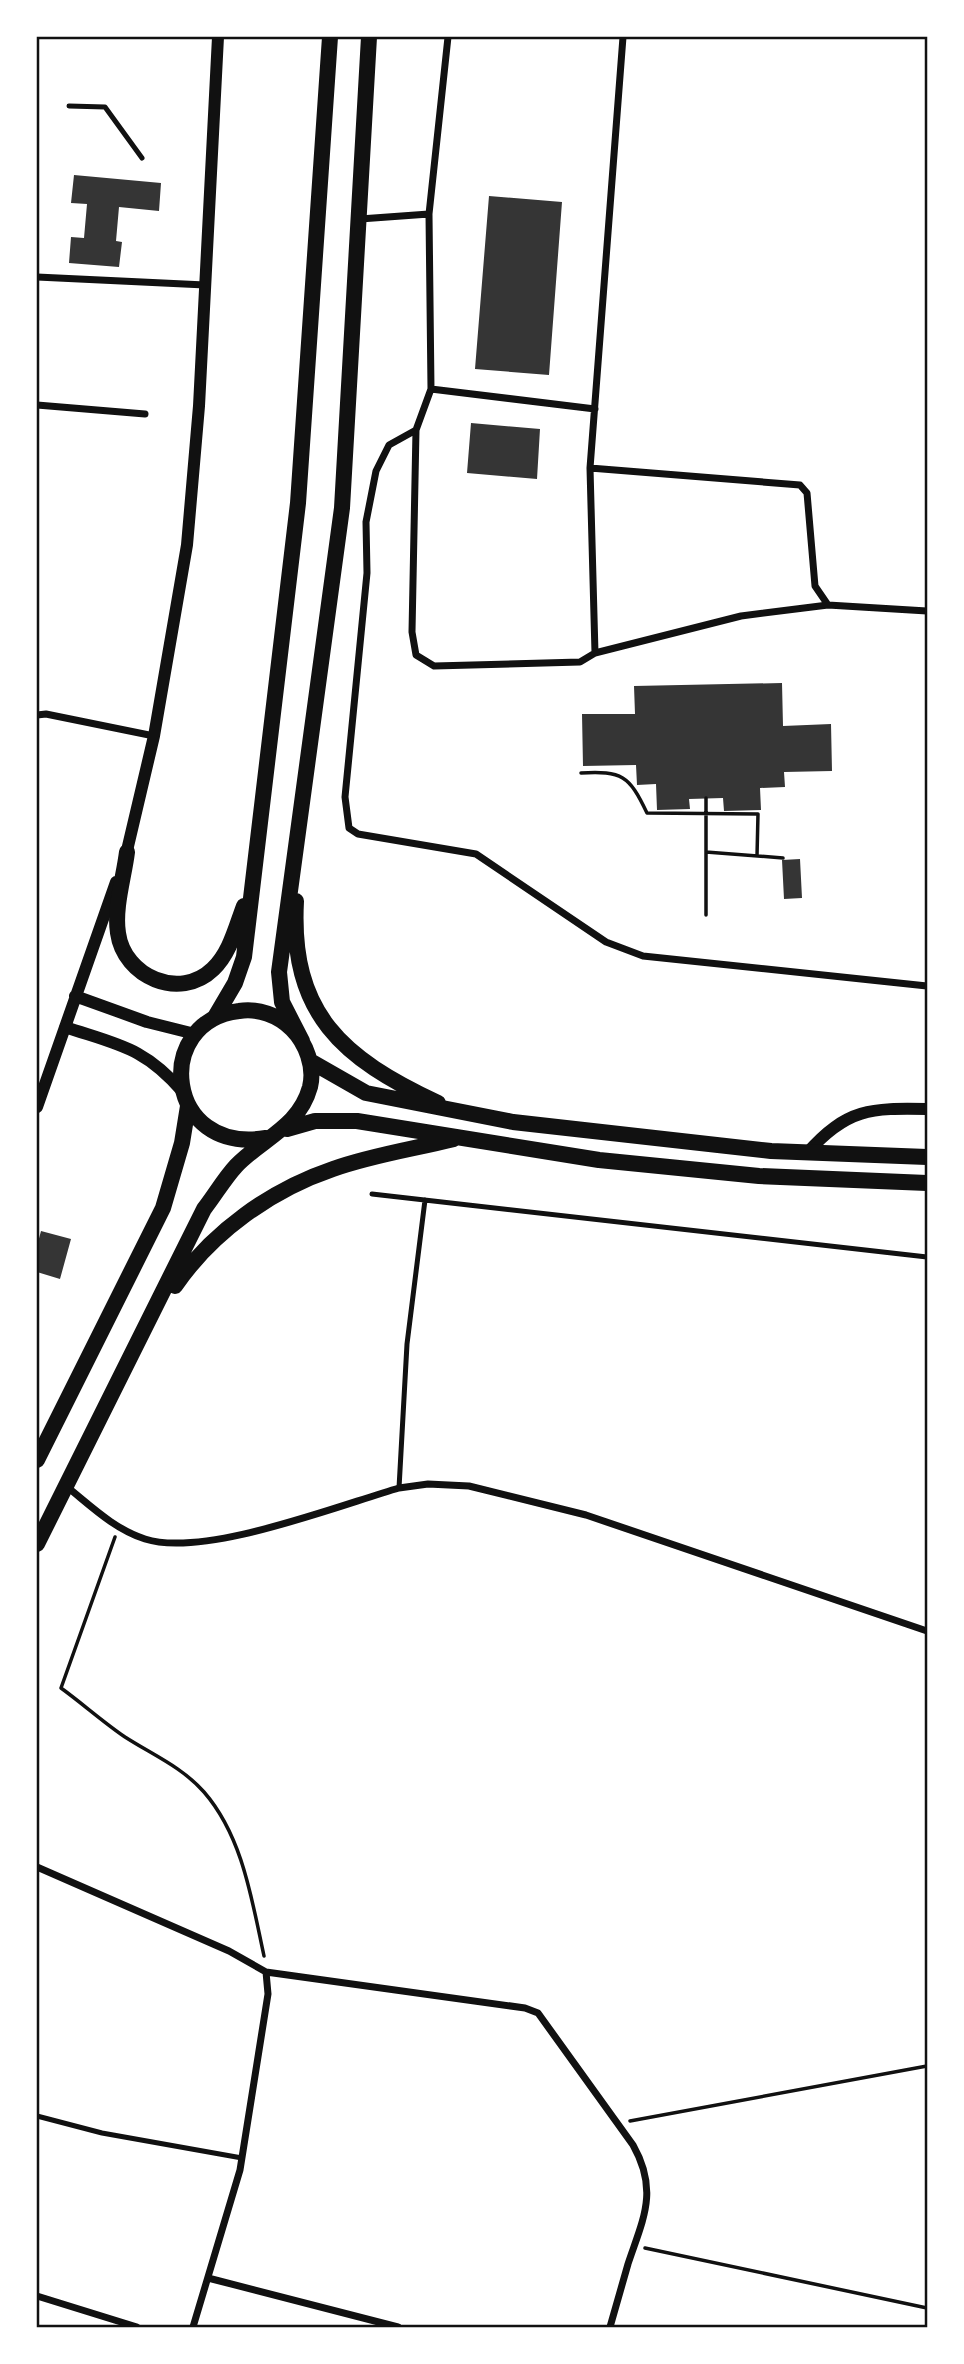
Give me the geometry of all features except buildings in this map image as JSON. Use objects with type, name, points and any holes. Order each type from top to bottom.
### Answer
[{"type":"highway","points":[[37,1460],[163,1208],[182,1143],[186,1099],[182,1062],[195,1034],[215,1017],[235,983],[244,957],[298,503],[330,37]]},
{"type":"highway","points":[[37,1544],[204,1209],[235,1167],[272,1135],[295,1120],[306,1102],[312,1082],[310,1061],[282,1002],[279,972],[342,508],[369,37]]},
{"type":"highway","points":[[298,834],[295,936],[303,981],[324,1021],[340,1042],[371,1068],[412,1091],[466,1114]]},
{"type":"highway","points":[[127,852],[117,932],[122,950],[132,965],[146,976],[163,982],[180,984],[196,980],[217,965],[230,943],[253,881]]},
{"type":"highway","points":[[215,1017],[247,1010],[263,1012],[279,1018],[302,1041]]},
{"type":"highway","points":[[310,1061],[366,1093],[466,1114],[642,1139],[807,1153],[927,1157]]},
{"type":"highway","points":[[186,1099],[199,1121],[221,1136],[248,1141],[314,1121],[340,1120],[554,1154],[706,1171],[927,1183]]},
{"type":"highway","points":[[138,1344],[194,1261],[247,1213],[294,1186],[335,1168],[460,1138]]},
{"type":"street","points":[[38,1103],[127,852],[154,736],[187,545],[205,285],[218,37]]},
{"type":"street","points":[[448,37],[429,214],[431,388],[416,430],[412,632],[416,655],[434,666],[580,662],[595,653],[741,616],[828,605],[927,611]]},
{"type":"street","points":[[595,653],[590,468],[623,37]]},
{"type":"street","points":[[358,219],[429,214]]},
{"type":"street","points":[[37,277],[205,285]]},
{"type":"street","points":[[431,388],[595,409]]},
{"type":"street","points":[[37,405],[145,414]]},
{"type":"street","points":[[416,430],[389,445],[376,471],[366,522],[367,573],[345,797],[349,828],[358,834],[476,854],[606,942],[633,954],[927,986]]},
{"type":"street","points":[[590,468],[800,485],[807,493],[814,586],[828,605]]},
{"type":"street","points":[[37,715],[46,714],[154,736]]},
{"type":"street","points":[[75,996],[148,1022],[195,1034]]},
{"type":"street","points":[[65,1027],[135,1050],[151,1059],[186,1099]]},
{"type":"street","points":[[807,1153],[835,1126],[862,1111],[927,1110]]},
{"type":"street","points":[[65,1485],[119,1528],[161,1542],[216,1540],[399,1488],[428,1484],[469,1486],[586,1515],[927,1631]]},
{"type":"street","points":[[37,1867],[229,1951],[266,1972],[525,2008],[538,2013],[643,2162],[648,2181],[647,2209],[610,2327]]},
{"type":"street","points":[[193,2327],[242,2158],[268,1994],[266,1972]]},
{"type":"street","points":[[208,2278],[398,2327]]},
{"type":"street","points":[[37,2297],[137,2327]]},
{"type":"lane","points":[[69,106],[105,107],[142,158]]},
{"type":"lane","points":[[372,1194],[927,1257]]},
{"type":"lane","points":[[399,1488],[407,1344],[425,1200]]},
{"type":"lane","points":[[37,2116],[102,2133],[242,2158]]},
{"type":"path","points":[[580,773],[612,771],[635,787],[647,813],[758,814],[757,856]]},
{"type":"path","points":[[706,798],[706,915]]},
{"type":"path","points":[[706,852],[783,858]]},
{"type":"path","points":[[119,1528],[61,1688],[126,1737],[167,1760],[205,1793],[217,1811],[247,1877],[266,1972]]},
{"type":"path","points":[[617,2123],[927,2066]]},
{"type":"path","points":[[635,2246],[927,2308]]}]
